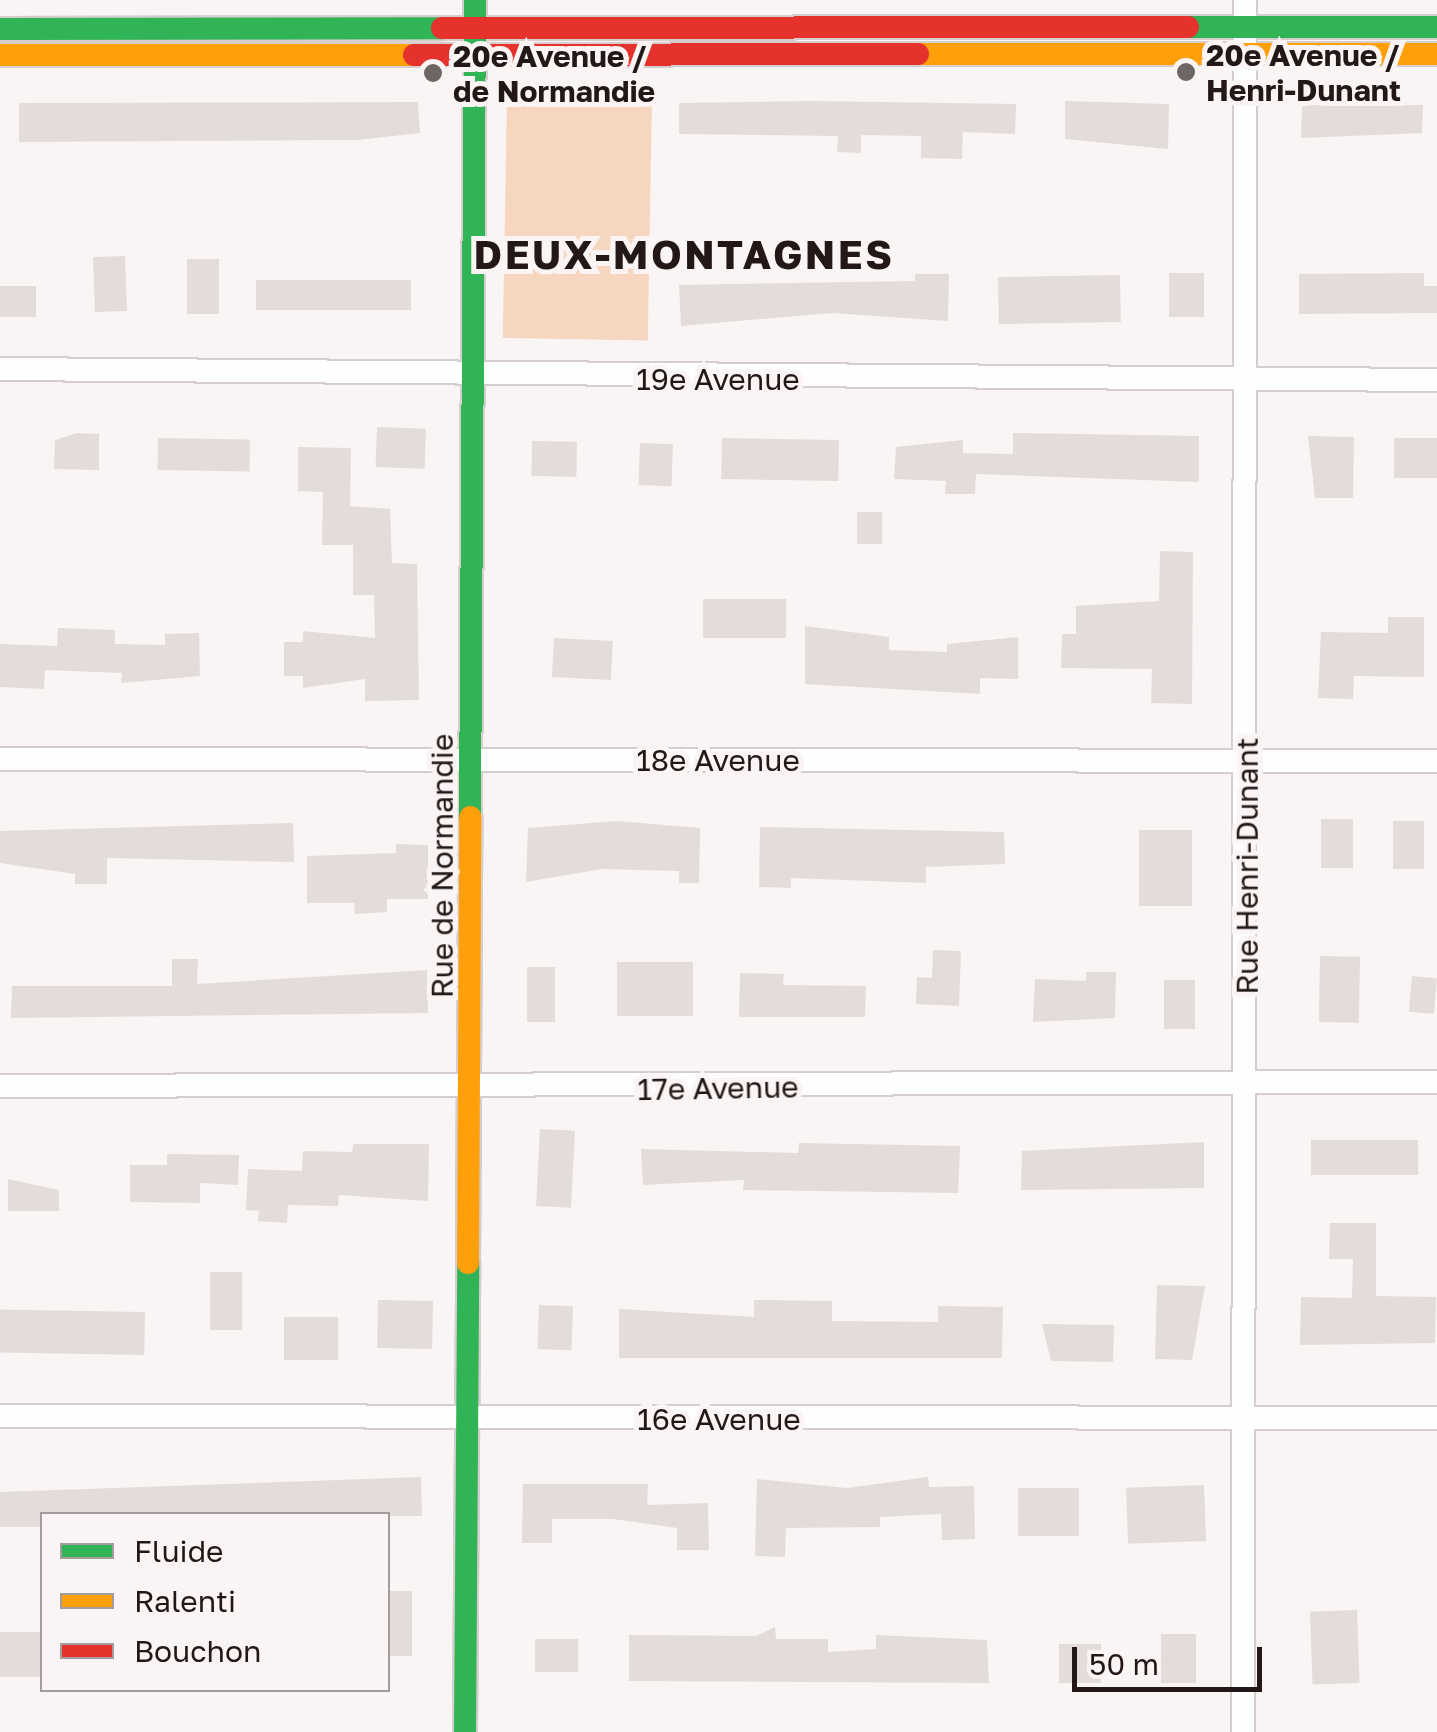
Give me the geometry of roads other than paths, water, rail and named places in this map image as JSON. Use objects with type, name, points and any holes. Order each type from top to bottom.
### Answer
[{"type":"street","name":"Rue de Normandie","points":[[465,1732],[476,0]]},
{"type":"street","name":"Rue Henri-Dunant","points":[[1242,1732],[1248,1418],[1246,0]]},
{"type":"street","points":[[0,29],[1437,27]]},
{"type":"street","points":[[0,56],[473,52],[1437,54]]},
{"type":"street","name":"19e Avenue","points":[[0,370],[475,378],[1437,380]]},
{"type":"street","name":"18e Avenue","points":[[0,760],[1437,762]]},
{"type":"street","name":"17e Avenue","points":[[0,1086],[471,1091],[1437,1082]]},
{"type":"street","name":"16e Avenue","points":[[0,1416],[1437,1418]]},
{"type":"place","name":"20e Avenue / Henri-Dunant","points":[[1186,72]]},
{"type":"place","name":"20e Avenue / de Normandie","points":[[433,73]]},
{"type":"district","name":"DEUX-MONTAGNES","points":[[684,254]]}]
